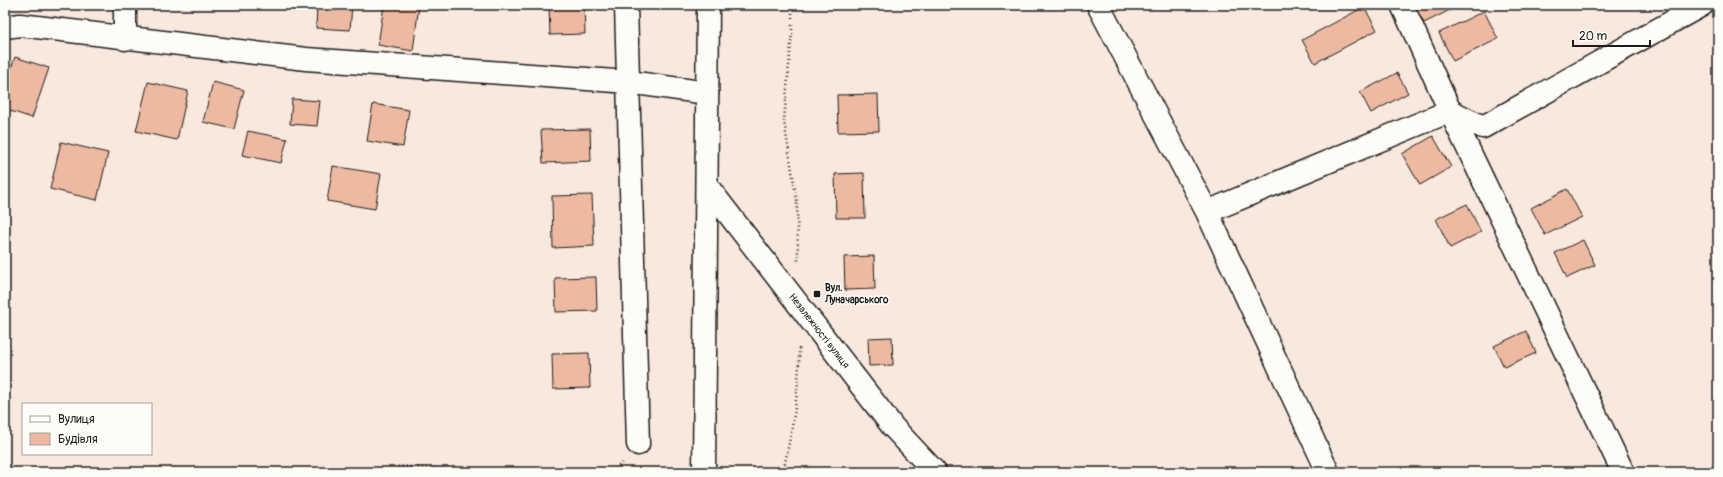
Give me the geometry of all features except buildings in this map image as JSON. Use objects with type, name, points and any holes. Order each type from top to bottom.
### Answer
[{"type":"main road","points":[[125,5],[125,39]]},
{"type":"main road","points":[[626,5],[638,444]]},
{"type":"main road","points":[[704,472],[708,5]]},
{"type":"main road","points":[[1098,5],[1207,212],[1328,472]]},
{"type":"main road","points":[[1402,5],[1450,111],[1623,472]]},
{"type":"main road","points":[[1207,212],[1450,111],[1483,127],[1702,5]]},
{"type":"main road","points":[[5,26],[20,25],[125,39],[306,59],[629,82],[707,93]]},
{"type":"main road","name":"Незалежності вулиця","points":[[707,186],[893,427],[935,472]]},
{"type":"path","points":[[792,5],[792,32],[784,121],[798,202],[798,265]]},
{"type":"path","points":[[783,472],[800,373],[799,342]]},
{"type":"path","points":[[392,472],[399,466],[474,472]]},
{"type":"place","name":"Вул. Луначарського","points":[[817,294]]}]
